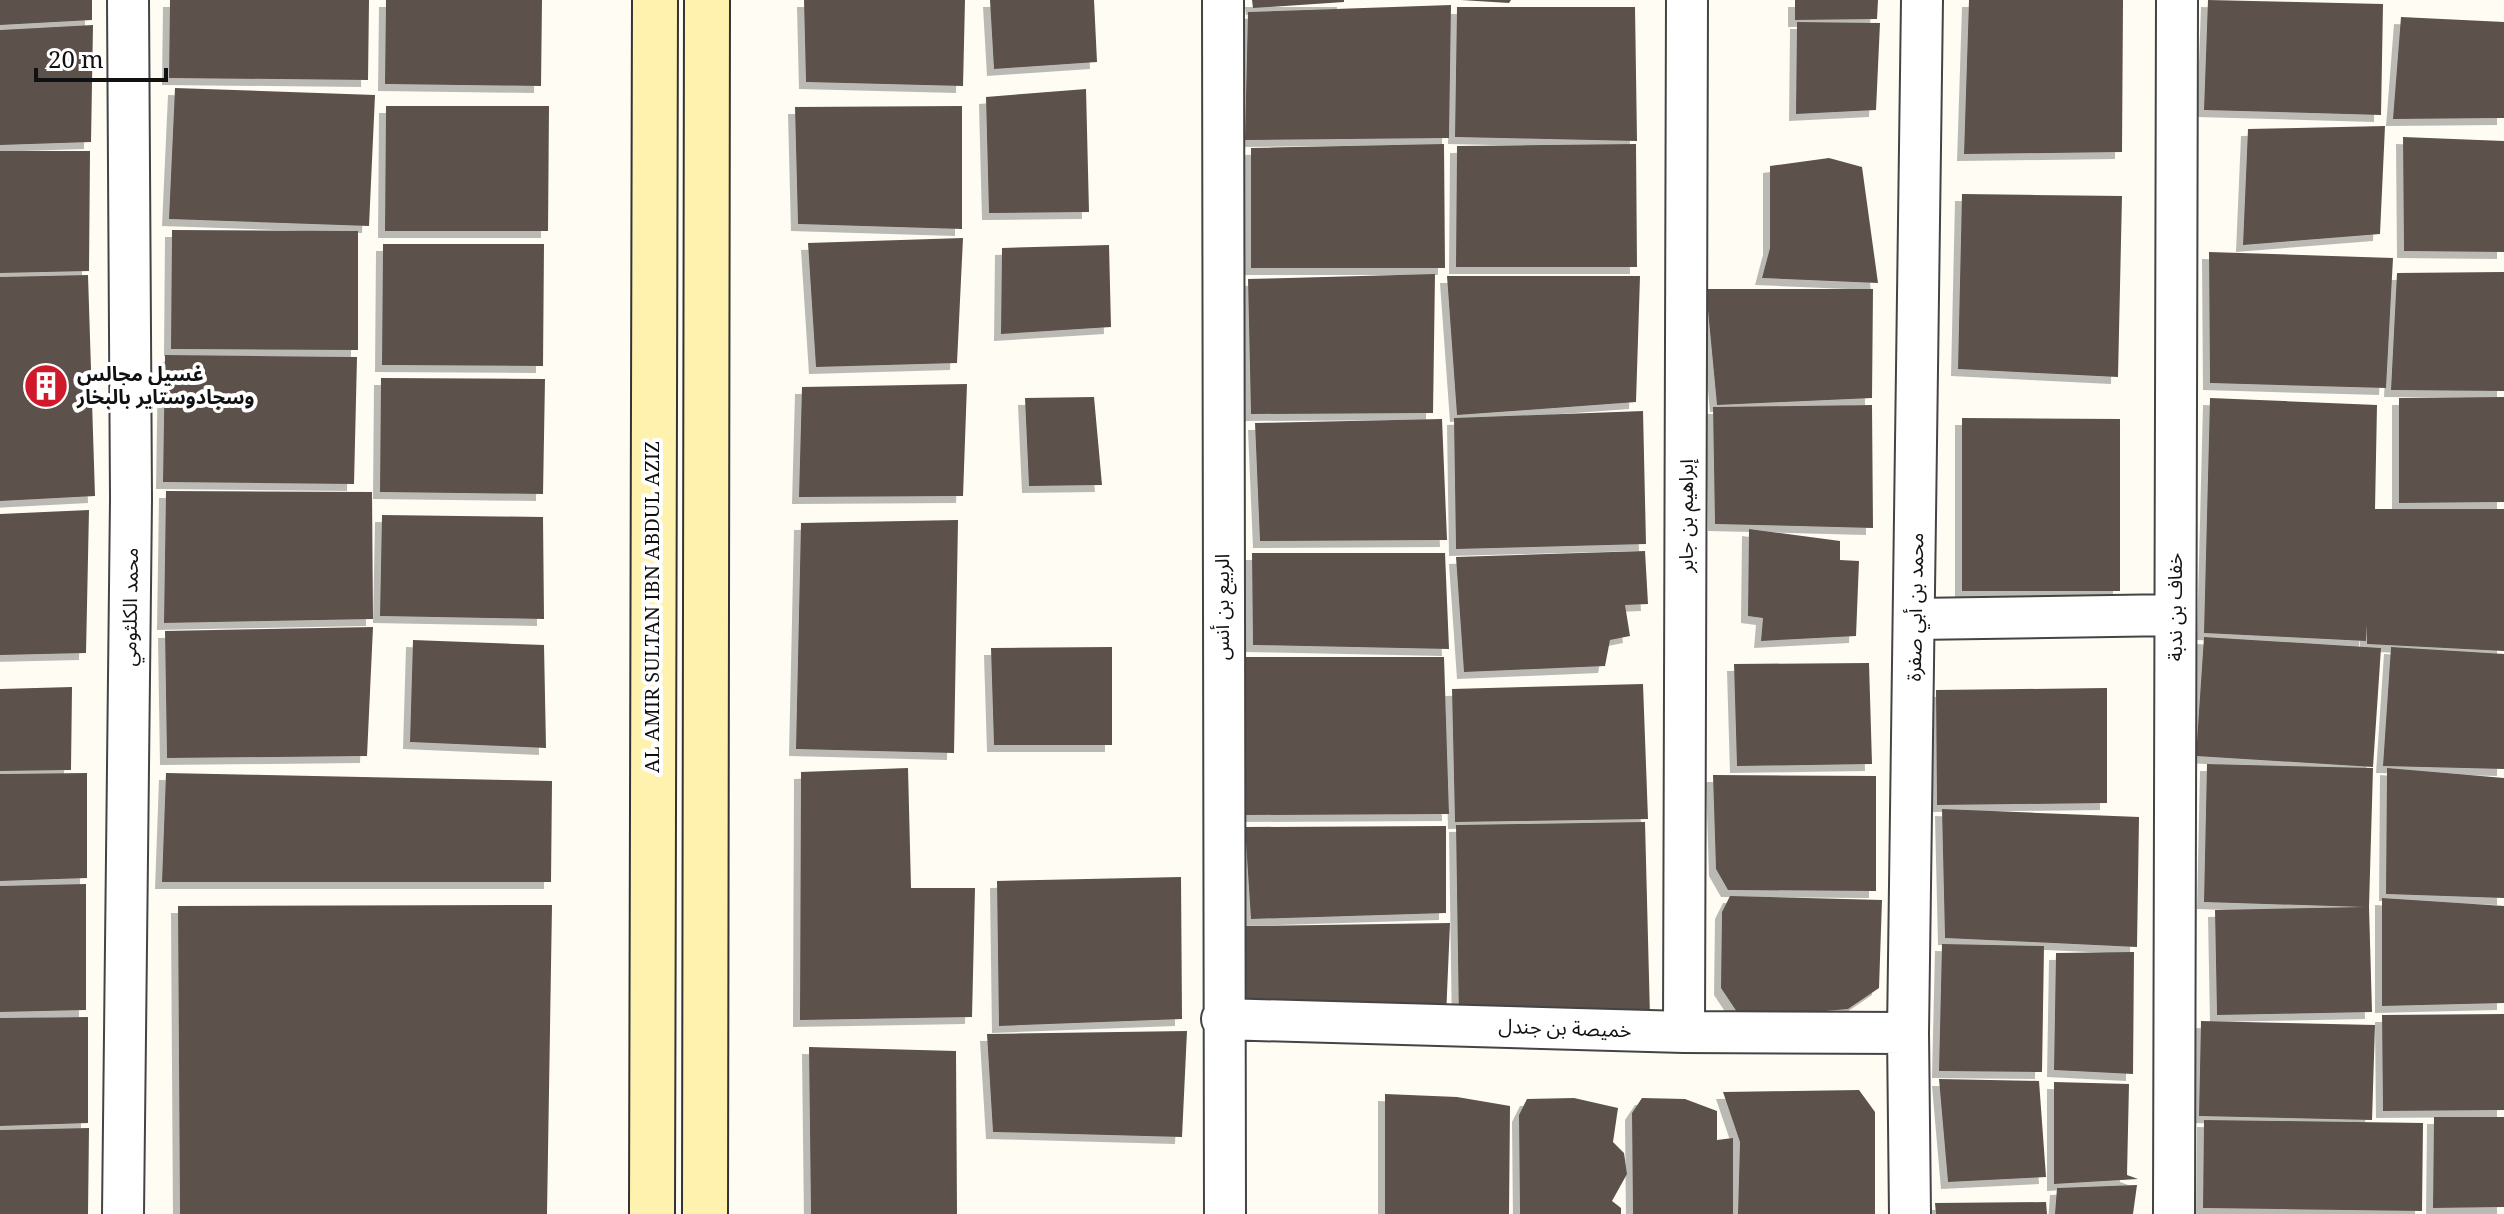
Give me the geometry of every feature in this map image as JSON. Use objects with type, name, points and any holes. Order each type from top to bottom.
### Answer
[{"type":"street","name":"محمد الكلثومي","points":[[123,1214],[131,499],[128,0]]},
{"type":"street","name":"AL AMIR SULTAN IBN ABDUL AZIZ","points":[[652,1214],[655,0]]},
{"type":"street","points":[[705,1214],[707,0]]},
{"type":"street","name":"الربيع بن أنس","points":[[1223,0],[1222,1019],[1225,1214]]},
{"type":"street","name":"إبراهيم بن جابر","points":[[1684,1032],[1687,0]]},
{"type":"street","name":"محمد بن أبي صفرة","points":[[1910,1214],[1908,1033],[1922,0]]},
{"type":"street","name":"خفاف بن ندبة","points":[[2174,1214],[2177,0]]},
{"type":"street","points":[[1915,619],[2175,615]]},
{"type":"street","name":"خميصة بن جندل","points":[[1222,1019],[1684,1032],[1908,1033]]},
{"type":"building","points":[[0,0],[92,0],[92,20],[0,25]]},
{"type":"building","points":[[170,0],[369,0],[368,80],[169,78]]},
{"type":"building","points":[[386,0],[542,0],[541,86],[385,84]]},
{"type":"building","points":[[804,0],[965,0],[963,86],[806,82]]},
{"type":"building","points":[[990,0],[1094,0],[1097,62],[994,69]]},
{"type":"building","points":[[1252,0],[1344,0],[1344,2],[1253,8]]},
{"type":"building","points":[[1461,0],[1511,0],[1509,3]]},
{"type":"building","points":[[1795,0],[1878,0],[1877,19],[1795,20]]},
{"type":"building","points":[[1969,0],[2123,0],[2122,152],[1964,154]]},
{"type":"building","points":[[2208,0],[2383,4],[2381,115],[2204,110]]},
{"type":"building","points":[[1451,5],[1449,138],[1245,140],[1248,12]]},
{"type":"building","points":[[1457,7],[1635,7],[1637,141],[1455,137]]},
{"type":"building","points":[[2401,17],[2504,22],[2504,118],[2393,119]]},
{"type":"building","points":[[1797,22],[1880,23],[1876,110],[1796,114]]},
{"type":"building","points":[[93,25],[91,142],[0,145],[0,30]]},
{"type":"building","points":[[175,88],[375,95],[369,226],[169,219]]},
{"type":"building","points":[[1086,89],[1089,212],[989,213],[986,97]]},
{"type":"building","points":[[386,106],[549,106],[548,231],[385,231]]},
{"type":"building","points":[[962,106],[962,229],[798,224],[795,107]]},
{"type":"building","points":[[2385,126],[2380,234],[2243,245],[2248,129]]},
{"type":"building","points":[[2403,137],[2504,141],[2504,252],[2404,251]]},
{"type":"building","points":[[1444,144],[1445,268],[1251,268],[1251,148]]},
{"type":"building","points":[[1636,144],[1637,267],[1456,267],[1457,146]]},
{"type":"building","points":[[0,151],[90,151],[89,271],[0,273]]},
{"type":"building","points":[[1829,158],[1862,167],[1878,283],[1762,278],[1770,248],[1770,166]]},
{"type":"building","points":[[1962,194],[2122,196],[2118,377],[1958,369]]},
{"type":"building","points":[[172,230],[358,231],[358,350],[171,349]]},
{"type":"building","points":[[963,238],[957,363],[816,367],[808,243]]},
{"type":"building","points":[[383,244],[544,244],[543,366],[382,365]]},
{"type":"building","points":[[1109,245],[1111,327],[1001,334],[1002,248]]},
{"type":"building","points":[[2209,252],[2393,258],[2386,388],[2210,383]]},
{"type":"building","points":[[2504,272],[2504,391],[2391,390],[2397,273]]},
{"type":"building","points":[[1435,274],[1433,413],[1251,414],[1248,279]]},
{"type":"building","name":"غسيل مجالس وسجادوستاير بالبخار","points":[[88,275],[95,496],[0,501],[0,277]]},
{"type":"building","points":[[1447,276],[1640,276],[1636,402],[1457,415]]},
{"type":"building","points":[[1706,289],[1873,289],[1872,398],[1717,405]]},
{"type":"building","points":[[165,355],[357,357],[354,484],[163,482]]},
{"type":"building","points":[[381,378],[545,379],[543,494],[380,492]]},
{"type":"building","points":[[967,384],[963,496],[799,497],[802,387]]},
{"type":"building","points":[[1094,397],[1102,485],[1029,486],[1025,398]]},
{"type":"building","points":[[2504,397],[2504,502],[2399,503],[2399,398]]},
{"type":"building","points":[[2210,398],[2377,405],[2375,509],[2504,509],[2504,651],[2367,644],[2367,625],[2366,641],[2204,633]]},
{"type":"building","points":[[1872,405],[1873,528],[1715,524],[1713,407]]},
{"type":"building","points":[[1643,411],[1646,544],[1456,549],[1454,418]]},
{"type":"building","points":[[1962,418],[2120,419],[2120,591],[1962,591]]},
{"type":"building","points":[[1442,419],[1447,540],[1260,541],[1255,423]]},
{"type":"building","points":[[166,491],[372,492],[373,619],[164,623]]},
{"type":"building","points":[[89,510],[86,653],[0,655],[0,514]]},
{"type":"building","points":[[382,515],[543,517],[544,619],[380,616]]},
{"type":"building","points":[[958,520],[954,753],[796,749],[801,523]]},
{"type":"building","points":[[1749,529],[1840,541],[1840,560],[1859,561],[1856,636],[1761,641],[1763,618],[1748,616]]},
{"type":"building","points":[[1645,551],[1648,604],[1625,605],[1630,636],[1610,640],[1605,666],[1464,672],[1456,557]]},
{"type":"building","points":[[1252,553],[1445,553],[1449,649],[1253,645]]},
{"type":"building","points":[[373,627],[367,756],[167,758],[165,631]]},
{"type":"building","points":[[2204,637],[2381,648],[2373,767],[2196,756]]},
{"type":"building","points":[[413,640],[544,645],[546,748],[410,742]]},
{"type":"building","points":[[1112,647],[1112,745],[994,745],[991,648]]},
{"type":"building","points":[[2391,647],[2504,654],[2504,769],[2383,766]]},
{"type":"building","points":[[1244,657],[1444,657],[1449,814],[1245,815]]},
{"type":"building","points":[[1869,663],[1872,764],[1737,766],[1734,664]]},
{"type":"building","points":[[1643,684],[1648,819],[1455,822],[1452,689]]},
{"type":"building","points":[[72,687],[71,770],[0,771],[0,689]]},
{"type":"building","points":[[2107,688],[2107,803],[1937,805],[1936,690]]},
{"type":"building","points":[[2207,764],[2373,768],[2369,907],[2372,1012],[2217,1015],[2215,910],[2364,907],[2204,902]]},
{"type":"building","points":[[908,768],[911,888],[975,888],[972,1017],[800,1020],[801,772]]},
{"type":"building","points":[[2387,768],[2504,778],[2504,898],[2386,894]]},
{"type":"building","points":[[87,773],[87,878],[0,881],[0,774]]},
{"type":"building","points":[[166,773],[552,781],[551,882],[162,882]]},
{"type":"building","points":[[1713,775],[1876,776],[1876,891],[1728,890],[1716,869]]},
{"type":"building","points":[[1942,809],[2139,817],[2137,947],[1945,938]]},
{"type":"building","points":[[1645,822],[1650,1017],[1459,1023],[1456,825]]},
{"type":"building","points":[[1446,826],[1446,913],[1251,919],[1245,827]]},
{"type":"building","points":[[1181,877],[1182,1019],[999,1026],[997,881]]},
{"type":"building","points":[[86,884],[86,1010],[0,1012],[0,886]]},
{"type":"building","points":[[1730,896],[1882,900],[1879,988],[1848,1009],[1780,1015],[1737,1012],[1721,988],[1722,912]]},
{"type":"building","points":[[2382,898],[2504,906],[2504,1003],[2382,1006]]},
{"type":"building","points":[[552,905],[547,1214],[180,1214],[178,906]]},
{"type":"building","points":[[1450,923],[1446,1017],[1242,1001],[1246,926]]},
{"type":"building","points":[[1942,944],[2044,946],[2042,1072],[1939,1071]]},
{"type":"building","points":[[2134,952],[2133,1074],[2054,1070],[2056,953]]},
{"type":"building","points":[[2504,1014],[2504,1110],[2383,1111],[2382,1015]]},
{"type":"building","points":[[88,1017],[88,1123],[0,1126],[0,1018]]},
{"type":"building","points":[[2201,1021],[2375,1025],[2372,1120],[2199,1116]]},
{"type":"building","points":[[1187,1031],[1182,1137],[993,1132],[987,1034]]},
{"type":"building","points":[[809,1047],[956,1051],[957,1214],[811,1214]]},
{"type":"building","points":[[1939,1079],[2039,1081],[2046,1177],[1948,1182]]},
{"type":"building","points":[[2054,1082],[2129,1084],[2127,1175],[2138,1179],[2054,1184]]},
{"type":"building","points":[[1859,1090],[1875,1112],[1875,1214],[1738,1214],[1740,1142],[1723,1092]]},
{"type":"building","points":[[1385,1094],[1457,1097],[1510,1106],[1509,1214],[1385,1214]]},
{"type":"building","points":[[1574,1098],[1618,1108],[1613,1142],[1624,1153],[1627,1174],[1612,1201],[1621,1208],[1621,1214],[1520,1214],[1519,1115],[1527,1099]]},
{"type":"building","points":[[1642,1098],[1685,1099],[1717,1111],[1717,1140],[1733,1138],[1733,1214],[1633,1214],[1632,1113]]},
{"type":"building","points":[[2434,1117],[2504,1117],[2504,1207],[2433,1208]]},
{"type":"building","points":[[2204,1120],[2423,1123],[2422,1211],[2203,1208]]},
{"type":"building","points":[[89,1128],[88,1214],[0,1214],[0,1130]]},
{"type":"building","points":[[2137,1185],[2133,1214],[2055,1214],[2057,1188]]},
{"type":"building","points":[[2046,1202],[2047,1214],[1936,1214],[1935,1203]]},
{"type":"place","name":"غسيل مجالس وسجادوستاير بالبخار","points":[[46,386]]}]
